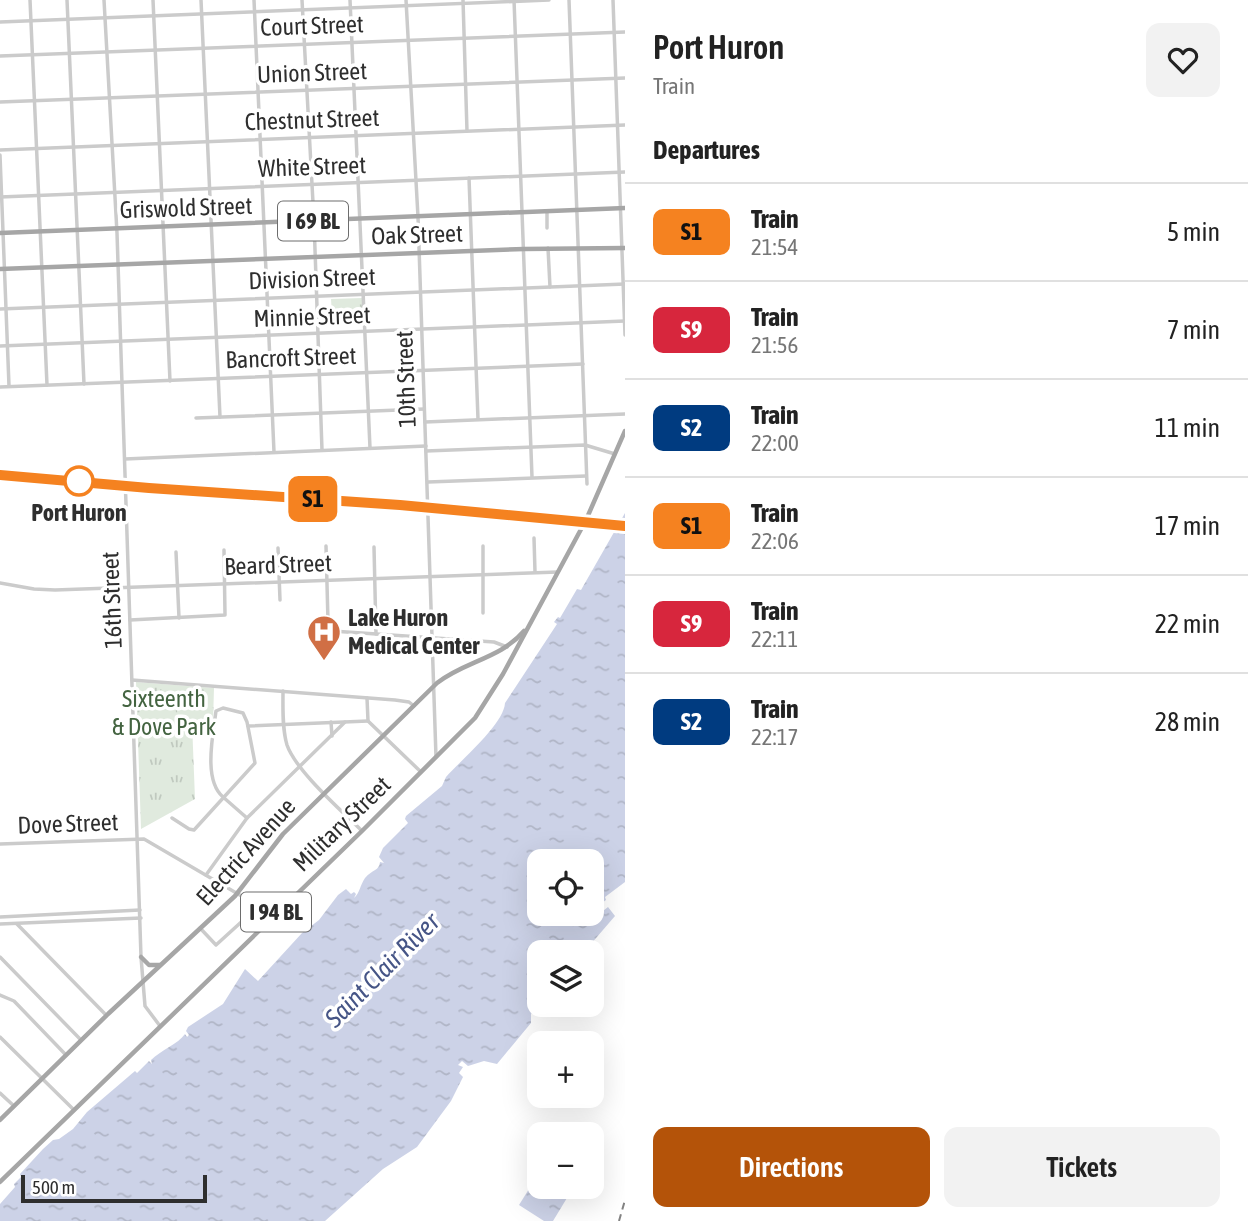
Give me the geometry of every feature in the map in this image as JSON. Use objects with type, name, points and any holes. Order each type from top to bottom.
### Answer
[{"type":"main road","name":"Griswold Street","points":[[2,233],[623,209]]},
{"type":"main road","name":"Oak Street","points":[[3,269],[524,248],[623,248]]},
{"type":"main road","name":"Military Street","points":[[0,1182],[362,831],[480,712],[589,513],[625,431]]},
{"type":"main road","name":"Electric Avenue","points":[[0,1119],[106,1015],[237,893],[274,843],[433,687],[455,670],[493,656],[508,646],[529,625]]},
{"type":"main road","points":[[508,646],[513,656]]},
{"type":"main road","points":[[141,957],[149,965],[161,965]]},
{"type":"street","points":[[30,0],[47,385]]},
{"type":"street","points":[[67,0],[84,384]]},
{"type":"street","name":"16th Street","points":[[104,0],[118,265],[141,957],[145,1006],[160,1026]]},
{"type":"street","points":[[153,0],[170,381]]},
{"type":"street","points":[[201,0],[220,417]]},
{"type":"street","points":[[254,0],[266,223],[274,452]]},
{"type":"street","points":[[302,0],[314,221],[322,450]]},
{"type":"street","points":[[350,0],[370,448]]},
{"type":"street","name":"10th Street","points":[[406,0],[418,217],[436,757]]},
{"type":"street","points":[[0,22],[549,0]]},
{"type":"street","points":[[569,0],[587,484]]},
{"type":"street","points":[[612,0],[623,209],[625,335]]},
{"type":"street","points":[[514,1],[532,477]]},
{"type":"street","points":[[463,2],[467,131]]},
{"type":"street","name":"Court Street","points":[[0,56],[625,32]]},
{"type":"street","name":"Union Street","points":[[0,102],[625,78]]},
{"type":"street","name":"Chestnut Street","points":[[0,150],[625,125]]},
{"type":"street","points":[[0,155],[9,386]]},
{"type":"street","name":"White Street","points":[[1,197],[625,172]]},
{"type":"street","points":[[469,178],[478,419]]},
{"type":"street","points":[[547,212],[548,228]]},
{"type":"street","points":[[548,248],[550,287]]},
{"type":"street","name":"Division Street","points":[[0,309],[624,284]]},
{"type":"street","name":"Minnie Street","points":[[0,346],[625,321]]},
{"type":"street","name":"Bancroft Street","points":[[0,387],[583,364]]},
{"type":"street","points":[[196,418],[424,409]]},
{"type":"street","points":[[425,422],[625,414]]},
{"type":"street","points":[[125,459],[370,448],[586,446],[615,454]]},
{"type":"street","points":[[427,482],[586,476]]},
{"type":"street","points":[[534,538],[535,572]]},
{"type":"street","points":[[326,546],[330,629],[508,646]]},
{"type":"street","points":[[483,546],[483,613]]},
{"type":"street","points":[[374,547],[376,634]]},
{"type":"street","points":[[278,548],[280,600]]},
{"type":"street","points":[[130,620],[224,616],[224,550]]},
{"type":"street","points":[[176,552],[179,618]]},
{"type":"street","name":"Beard Street","points":[[0,583],[42,590],[558,572]]},
{"type":"street","points":[[132,680],[367,698],[409,702],[414,706]]},
{"type":"street","points":[[283,691],[284,724],[289,750],[362,831]]},
{"type":"street","points":[[367,698],[368,721]]},
{"type":"street","points":[[172,818],[194,830],[223,797],[252,769],[256,763],[246,717],[242,712],[223,708],[217,709],[211,775],[215,788],[223,797],[247,818]]},
{"type":"street","points":[[248,726],[368,721],[421,772]]},
{"type":"street","points":[[331,722],[332,736]]},
{"type":"street","points":[[206,875],[247,818],[345,722]]},
{"type":"street","points":[[138,839],[144,839],[274,915]]},
{"type":"street","name":"Dove Street","points":[[0,844],[138,839]]},
{"type":"street","points":[[200,928],[216,945],[259,906]]},
{"type":"street","points":[[0,917],[140,911]]},
{"type":"street","points":[[0,923],[141,918]]},
{"type":"street","points":[[16,923],[106,1015]]},
{"type":"street","points":[[0,957],[81,1040]]},
{"type":"street","points":[[0,995],[11,999],[20,1007],[66,1055]]},
{"type":"street","points":[[0,1037],[74,1109]]},
{"type":"street","points":[[0,1093],[14,1106]]},
{"type":"green space","points":[[362,298],[363,315],[332,316],[331,299]]},
{"type":"green space","name":"Sixteenth & Dove Park","points":[[136,682],[214,688],[213,723],[192,722],[195,799],[141,829]]},
{"type":"green space","points":[[174,688],[198,692],[212,712],[181,722],[178,719]]},
{"type":"green space","points":[[172,689],[175,721],[172,724],[140,722],[142,708],[148,698],[158,691]]},
{"type":"water","name":"Saint Clair River","points":[[625,513],[625,882],[605,897],[604,901],[604,849],[527,849],[527,926],[604,926],[604,910],[608,907],[615,916],[594,940],[527,940],[527,1017],[531,1017],[531,1023],[497,1064],[484,1061],[468,1066],[462,1061],[458,1065],[463,1067],[459,1073],[463,1077],[451,1101],[417,1147],[383,1169],[325,1221],[0,1221],[0,1204],[15,1187],[20,1174],[43,1149],[73,1129],[87,1112],[135,1071],[137,1073],[149,1061],[152,1064],[151,1060],[185,1034],[187,1037],[188,1027],[223,1004],[245,969],[258,981],[302,933],[319,920],[338,895],[346,889],[351,894],[356,894],[354,898],[356,896],[365,878],[377,869],[380,862],[384,863],[379,857],[383,848],[408,823],[406,816],[442,786],[446,777],[497,721],[505,703],[557,624],[554,622],[560,618],[577,589],[581,590]]},
{"type":"water","points":[[527,1192],[527,1199],[566,1199],[553,1221],[544,1221],[519,1205]]},
{"type":"railway","points":[[0,475],[149,488],[400,504]]},
{"type":"railway","points":[[619,1221],[625,1200]]},
{"type":"train","name":"S1","points":[[0,475],[400,505],[625,526]]},
{"type":"place","name":"Port Huron","points":[[79,481]]},
{"type":"place","name":"Lake Huron Medical Center","points":[[324,662]]}]
